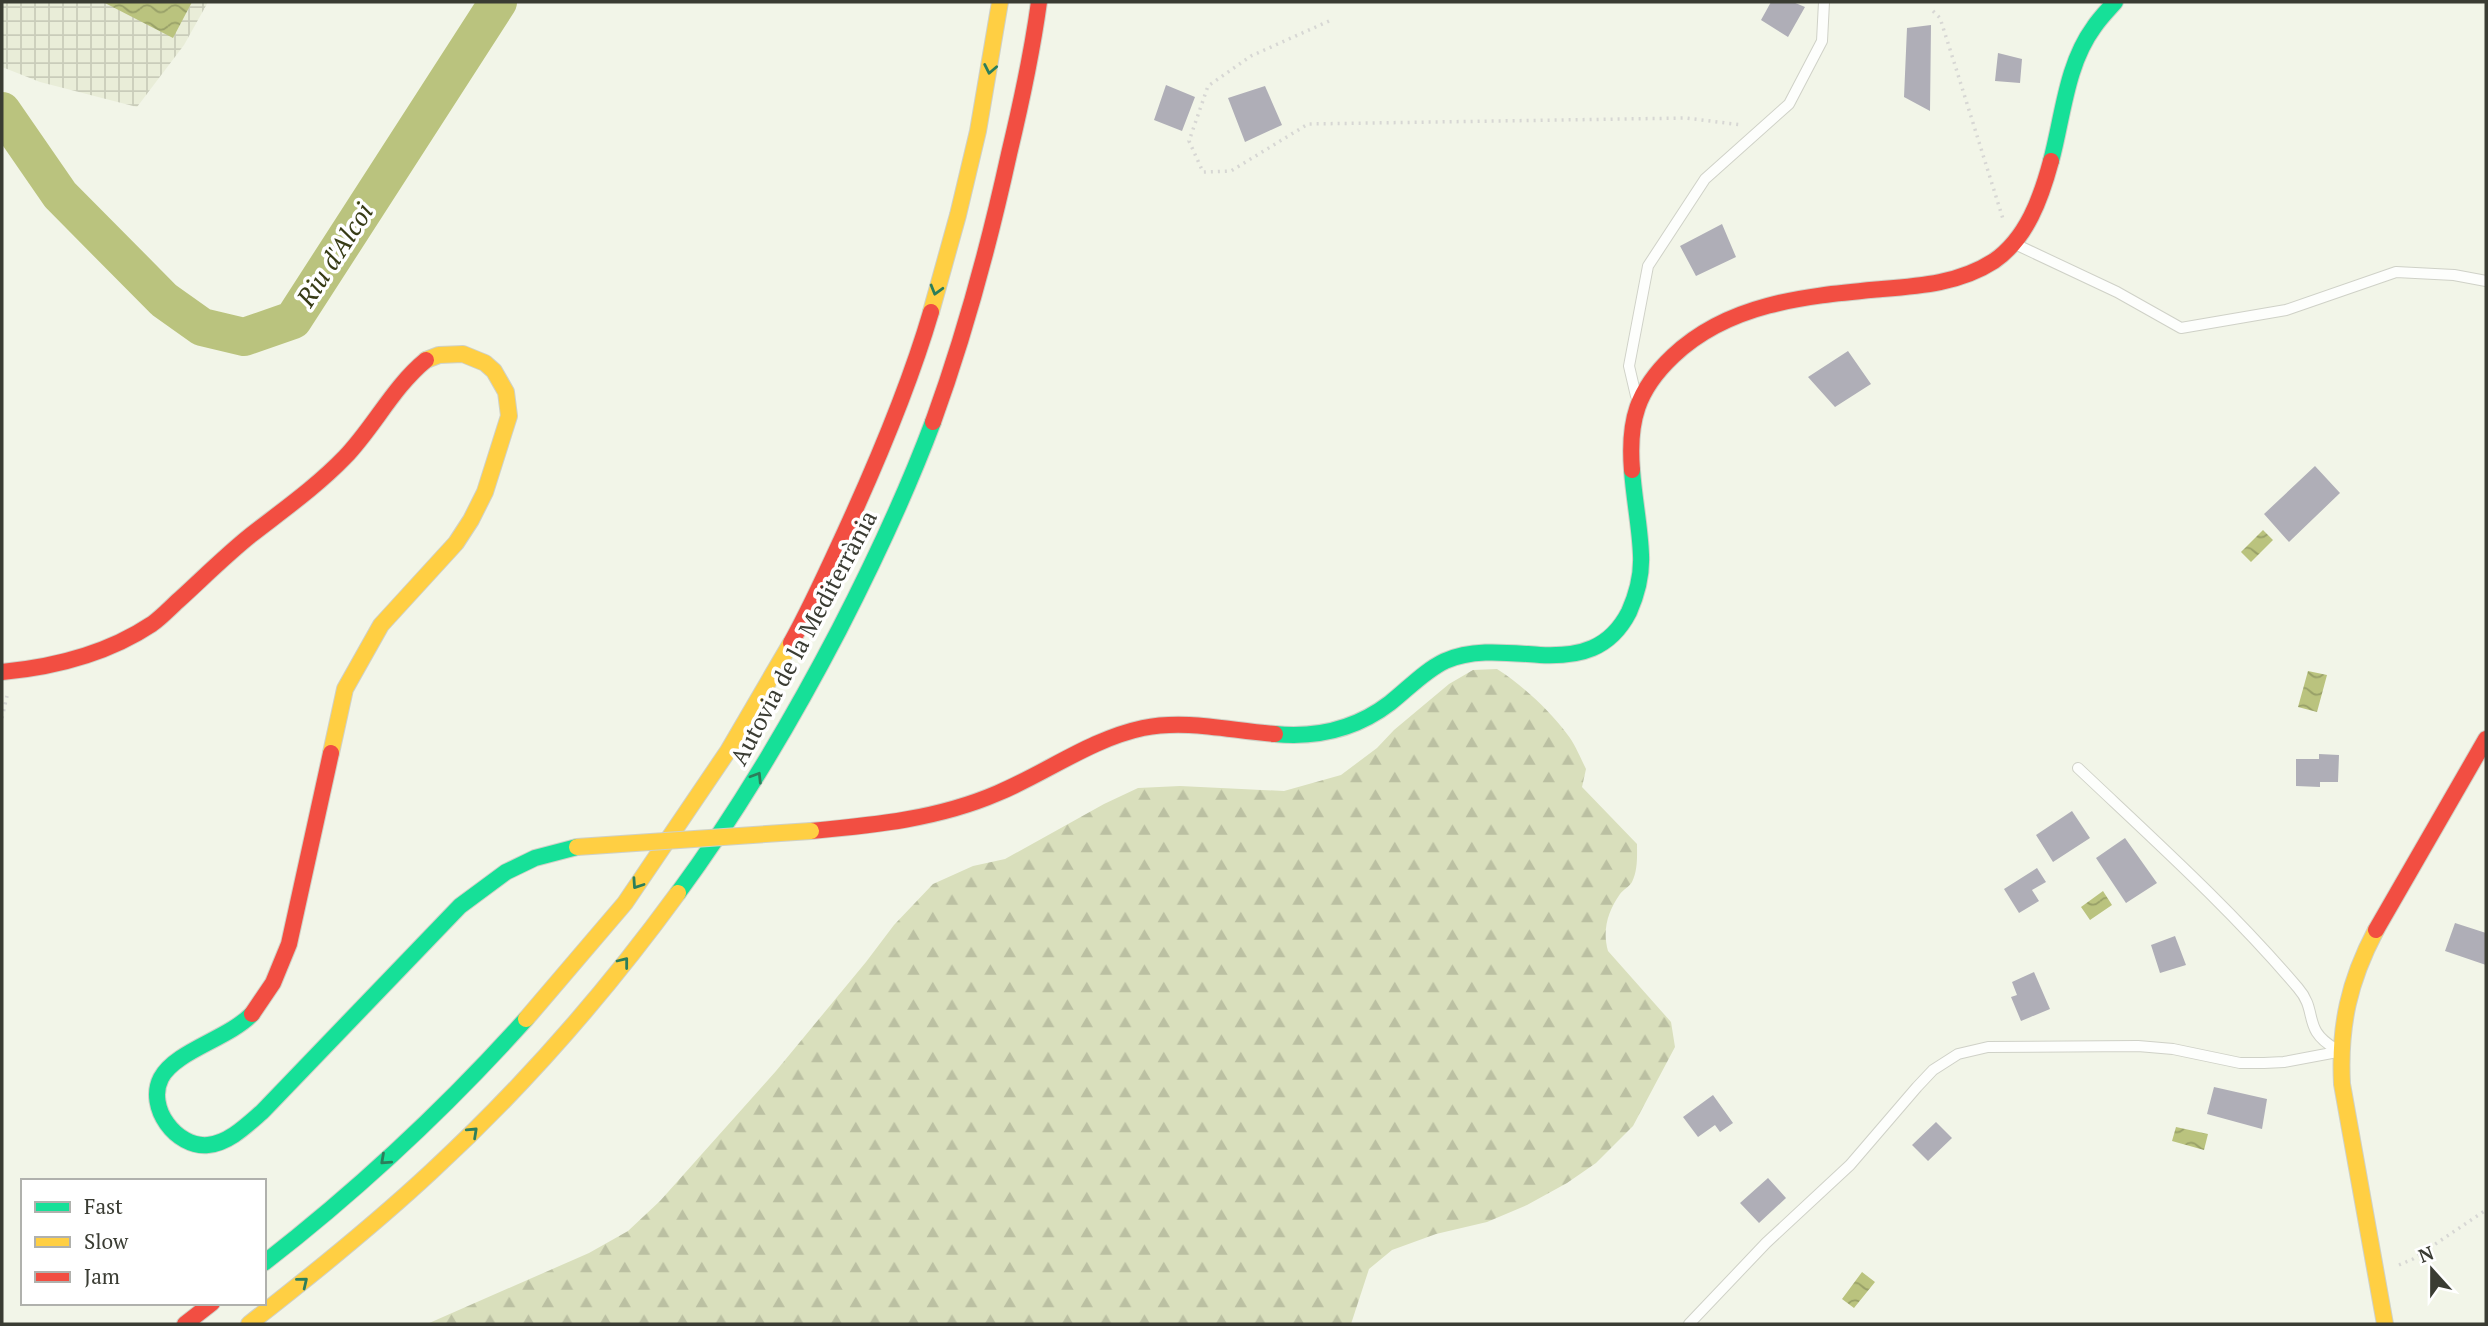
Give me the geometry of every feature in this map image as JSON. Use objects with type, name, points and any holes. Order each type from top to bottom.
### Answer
[{"type":"main road","name":"Autovia de la Mediterrània","points":[[266,1261],[314,1224],[439,1111],[525,1021],[625,903],[728,751],[807,614],[869,480],[919,353],[958,215],[978,131],[1000,2]]},
{"type":"main road","name":"Autovia de la Mediterrània","points":[[249,1324],[404,1196],[488,1118],[568,1030],[623,964],[683,886],[755,781],[808,689],[886,537],[937,411],[973,303],[998,205],[1039,2]]},
{"type":"main road","points":[[2,672],[37,669],[84,657],[107,649],[153,623],[250,536],[305,494],[345,457],[418,366],[439,355],[463,354],[474,357],[494,371],[506,392],[509,404],[506,428],[485,492],[456,543],[381,625],[345,689],[289,944],[279,973],[268,995],[251,1016],[230,1032],[177,1061],[161,1078],[156,1092],[166,1123],[193,1144],[208,1145],[244,1127],[262,1112],[460,905],[506,872],[535,858],[577,847],[811,831],[940,814],[1011,788],[1079,750],[1145,727],[1173,724],[1308,735],[1331,732],[1355,724],[1381,710],[1444,661],[1463,654],[1564,654],[1584,652],[1604,642],[1620,630],[1630,611],[1641,570],[1629,455],[1637,404],[1648,381],[1689,339],[1715,324],[1766,306],[1823,295],[1944,283],[1973,274],[1996,260],[2027,226],[2037,205],[2070,79],[2081,48],[2094,23],[2115,2]]},
{"type":"main road","points":[[2385,1324],[2342,1084],[2340,1051],[2349,992],[2368,942],[2486,739]]},
{"type":"main road","points":[[185,1324],[209,1305]]},
{"type":"lane","points":[[1637,404],[1629,366],[1648,265],[1705,178],[1788,104],[1822,41],[1824,2]]},
{"type":"lane","points":[[2014,243],[2117,292],[2181,328],[2286,310],[2396,272],[2454,275],[2486,281]]},
{"type":"lane","points":[[2078,768],[2189,872],[2301,991],[2315,1032],[2321,1040],[2340,1051]]},
{"type":"lane","points":[[1689,1324],[1766,1243],[1850,1165],[1925,1078],[1958,1054],[1988,1047],[2138,1046],[2173,1049],[2240,1063],[2264,1063],[2340,1051]]},
{"type":"path","points":[[1933,10],[1940,18],[1999,212],[2014,243]]},
{"type":"path","points":[[1329,21],[1251,56],[1208,86],[1189,141],[1203,172],[1231,171],[1308,124],[1686,118],[1762,127]]},
{"type":"path","points":[[2375,1270],[2413,1259],[2486,1210]]},
{"type":"shaded area","points":[[2,2],[208,2],[184,45],[137,107],[40,82],[2,67]]},
{"type":"green space","points":[[1497,669],[1525,690],[1560,725],[1586,769],[1582,787],[1637,844],[1634,877],[1612,907],[1607,921],[1606,943],[1608,951],[1671,1022],[1675,1047],[1633,1126],[1596,1163],[1527,1205],[1487,1222],[1436,1234],[1392,1250],[1369,1269],[1351,1324],[427,1324],[589,1253],[628,1231],[660,1201],[776,1071],[894,925],[933,884],[973,866],[1005,859],[1138,788],[1180,786],[1284,791],[1341,775],[1377,748],[1394,730],[1449,684],[1473,670]]},
{"type":"water","points":[[103,2],[192,2],[173,38]]},
{"type":"water","points":[[2263,530],[2273,540],[2251,562],[2241,552]]},
{"type":"water","points":[[2308,671],[2327,675],[2317,712],[2298,707]]},
{"type":"water","points":[[2103,891],[2112,905],[2090,920],[2081,907]]},
{"type":"water","points":[[2176,1127],[2208,1134],[2204,1150],[2172,1141]]},
{"type":"water","points":[[1862,1272],[1875,1282],[1854,1308],[1842,1299]]},
{"type":"building","points":[[1771,2],[1793,2],[1805,7],[1788,37],[1761,20]]},
{"type":"building","points":[[1931,25],[1930,111],[1904,97],[1907,28]]},
{"type":"building","points":[[1998,53],[2022,59],[2020,83],[1995,81]]},
{"type":"building","points":[[1166,85],[1195,97],[1182,131],[1154,120]]},
{"type":"building","points":[[1265,86],[1282,125],[1245,142],[1228,98]]},
{"type":"building","points":[[1722,224],[1736,257],[1696,276],[1680,246]]},
{"type":"building","points":[[1848,351],[1871,384],[1835,407],[1808,377]]},
{"type":"building","points":[[2315,466],[2340,493],[2289,542],[2264,514]]},
{"type":"building","points":[[2319,754],[2339,755],[2338,782],[2320,782],[2320,787],[2296,786],[2296,759],[2319,759]]},
{"type":"building","points":[[2072,811],[2090,838],[2053,862],[2036,835]]},
{"type":"building","points":[[2125,838],[2157,883],[2126,903],[2096,858]]},
{"type":"building","points":[[2037,868],[2046,882],[2032,890],[2039,901],[2019,913],[2004,889]]},
{"type":"building","points":[[2455,923],[2486,933],[2486,965],[2445,951]]},
{"type":"building","points":[[2175,936],[2186,965],[2160,973],[2151,945]]},
{"type":"building","points":[[2034,972],[2050,1009],[2021,1021],[2011,997],[2017,995],[2012,982]]},
{"type":"building","points":[[2214,1087],[2267,1099],[2262,1129],[2207,1114]]},
{"type":"building","points":[[1713,1095],[1733,1123],[1720,1132],[1715,1125],[1698,1137],[1683,1117]]},
{"type":"building","points":[[1936,1122],[1952,1138],[1928,1161],[1912,1145]]},
{"type":"building","points":[[1768,1178],[1786,1198],[1759,1223],[1740,1203]]},
{"type":"waterway","name":"Riu d'Alcoi","points":[[2,111],[60,195],[164,300],[202,327],[244,337],[293,320],[498,2]]},
{"type":"traffic: fast","points":[[2051,161],[2066,92],[2077,58],[2094,27],[2115,2]]},
{"type":"traffic: fast","points":[[678,893],[743,798],[821,664],[889,528],[933,422]]},
{"type":"traffic: fast","points":[[1275,734],[1321,733],[1350,725],[1377,712],[1430,670],[1456,657],[1492,652],[1568,654],[1592,648],[1613,635],[1629,612],[1640,577],[1640,544],[1632,470]]},
{"type":"traffic: fast","points":[[252,1014],[230,1031],[178,1060],[161,1078],[157,1089],[161,1113],[167,1124],[185,1140],[196,1144],[216,1144],[237,1133],[262,1112],[460,906],[506,872],[535,858],[577,847]]},
{"type":"traffic: fast","points":[[266,1261],[333,1207],[400,1147],[465,1084],[526,1019]]},
{"type":"traffic: slow","points":[[931,312],[978,131],[1000,2]]},
{"type":"traffic: slow","points":[[331,753],[345,689],[381,625],[456,543],[471,520],[485,492],[509,416],[506,392],[494,371],[485,363],[463,354],[439,355],[426,360]]},
{"type":"traffic: slow","points":[[526,1019],[625,903],[728,751],[791,643]]},
{"type":"traffic: slow","points":[[577,847],[811,831]]},
{"type":"traffic: slow","points":[[249,1324],[388,1211],[499,1106],[592,1003],[678,893]]},
{"type":"traffic: slow","points":[[2376,930],[2359,967],[2348,1004],[2341,1063],[2342,1084],[2385,1324]]},
{"type":"traffic: jam","points":[[933,422],[966,323],[993,222],[1022,97],[1039,2]]},
{"type":"traffic: jam","points":[[1632,470],[1634,421],[1643,394],[1673,356],[1695,338],[1719,324],[1771,305],[1826,295],[1926,285],[1954,279],[1981,268],[2006,252],[2024,229],[2043,189],[2051,161]]},
{"type":"traffic: jam","points":[[791,643],[826,574],[881,451],[931,312]]},
{"type":"traffic: jam","points":[[2,672],[61,663],[99,651],[152,624],[242,543],[334,468],[404,382],[426,360]]},
{"type":"traffic: jam","points":[[811,831],[929,815],[975,802],[1016,785],[1105,740],[1143,728],[1193,725],[1275,734]]},
{"type":"traffic: jam","points":[[2376,930],[2486,739]]},
{"type":"traffic: jam","points":[[252,1014],[273,983],[289,944],[331,753]]},
{"type":"traffic: jam","points":[[185,1324],[209,1305]]}]
